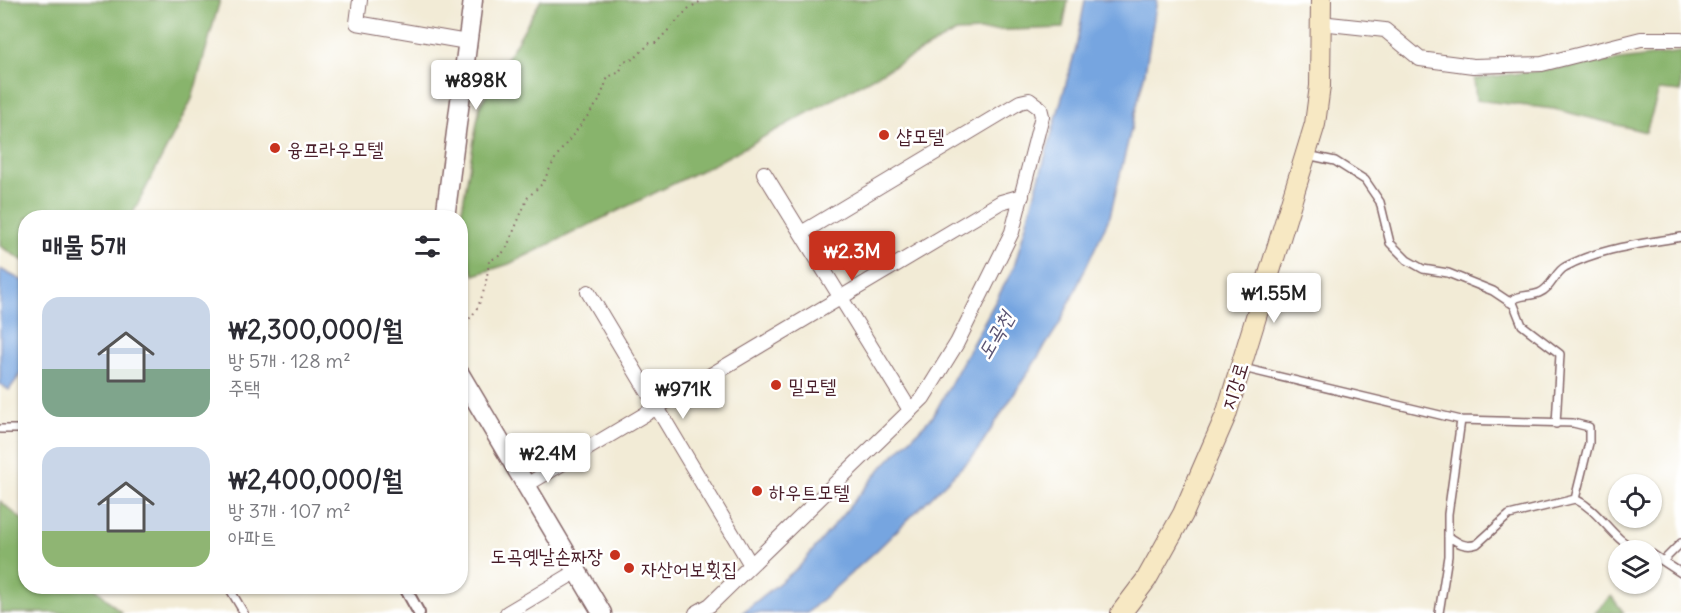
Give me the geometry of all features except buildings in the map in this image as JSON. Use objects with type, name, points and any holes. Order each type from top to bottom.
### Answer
[{"type":"main road","name":"지강로","points":[[1122,613],[1146,580],[1188,504],[1226,415],[1307,154],[1319,102],[1321,0]]},
{"type":"street","points":[[360,0],[357,23],[467,42]]},
{"type":"street","points":[[446,210],[473,0]]},
{"type":"street","points":[[1320,23],[1385,30],[1420,59],[1473,66],[1542,64],[1641,39],[1681,39]]},
{"type":"street","points":[[696,613],[710,605],[923,398],[957,343],[1012,232],[1042,116],[1041,108],[1029,100],[1020,102],[803,232]]},
{"type":"street","points":[[764,172],[803,232],[910,410]]},
{"type":"street","points":[[528,484],[1001,201],[1022,196]]},
{"type":"street","points":[[588,292],[751,565]]},
{"type":"street","points":[[468,388],[528,484],[602,613]]},
{"type":"street","points":[[507,613],[579,570]]},
{"type":"street","points":[[408,594],[419,613]]},
{"type":"lane","points":[[1307,154],[1335,162],[1365,180],[1380,202],[1390,243],[1407,260],[1423,269],[1448,273],[1493,291],[1514,305],[1522,325],[1560,354],[1556,424]]},
{"type":"lane","points":[[1509,302],[1516,296],[1539,293],[1554,280],[1562,268],[1580,261],[1618,248],[1681,237]]},
{"type":"lane","points":[[1240,367],[1461,420],[1573,423],[1589,427],[1588,443],[1575,499]]},
{"type":"lane","points":[[1439,613],[1448,556],[1448,514],[1461,420]]},
{"type":"lane","points":[[0,429],[18,429]]},
{"type":"lane","points":[[1448,536],[1462,545],[1471,546],[1477,544],[1509,515],[1575,499],[1596,511],[1620,540]]},
{"type":"lane","points":[[1681,543],[1663,561],[1681,573]]},
{"type":"lane","points":[[233,594],[244,613]]},
{"type":"path","points":[[468,321],[480,303],[489,261],[501,255],[507,247],[528,197],[542,184],[556,157],[599,100],[608,77],[620,72],[623,61],[634,59],[650,43],[656,43],[689,8],[703,0]]},
{"type":"green space","points":[[0,0],[220,0],[192,99],[135,210],[18,210],[18,258],[0,246]]},
{"type":"green space","points":[[541,0],[1068,0],[1063,28],[956,32],[716,163],[509,264],[474,275],[468,259],[468,210],[462,210],[480,105]]},
{"type":"green space","points":[[1681,52],[1681,92],[1659,90],[1646,132],[1554,109],[1476,100],[1474,79]]},
{"type":"green space","points":[[0,501],[18,516],[18,594],[102,594],[122,613],[0,613]]},
{"type":"green space","points":[[1611,596],[1624,613],[1594,613]]},
{"type":"water","name":"도곡천","points":[[1085,0],[1157,0],[1145,72],[1110,216],[1059,325],[975,454],[876,551],[807,613],[742,613],[799,567],[884,465],[933,416],[1014,267],[1076,48]]},
{"type":"water","points":[[0,269],[18,278],[18,378],[9,390],[0,384]]},
{"type":"place","name":"샵모텔","points":[[884,135]]},
{"type":"place","name":"융프라우모텔","points":[[275,148]]},
{"type":"place","name":"밀모텔","points":[[776,385]]},
{"type":"place","name":"하우트모텔","points":[[757,491]]},
{"type":"place","name":"도곡옛날손짜장","points":[[615,555]]},
{"type":"place","name":"자산어보횟집","points":[[629,568]]}]
